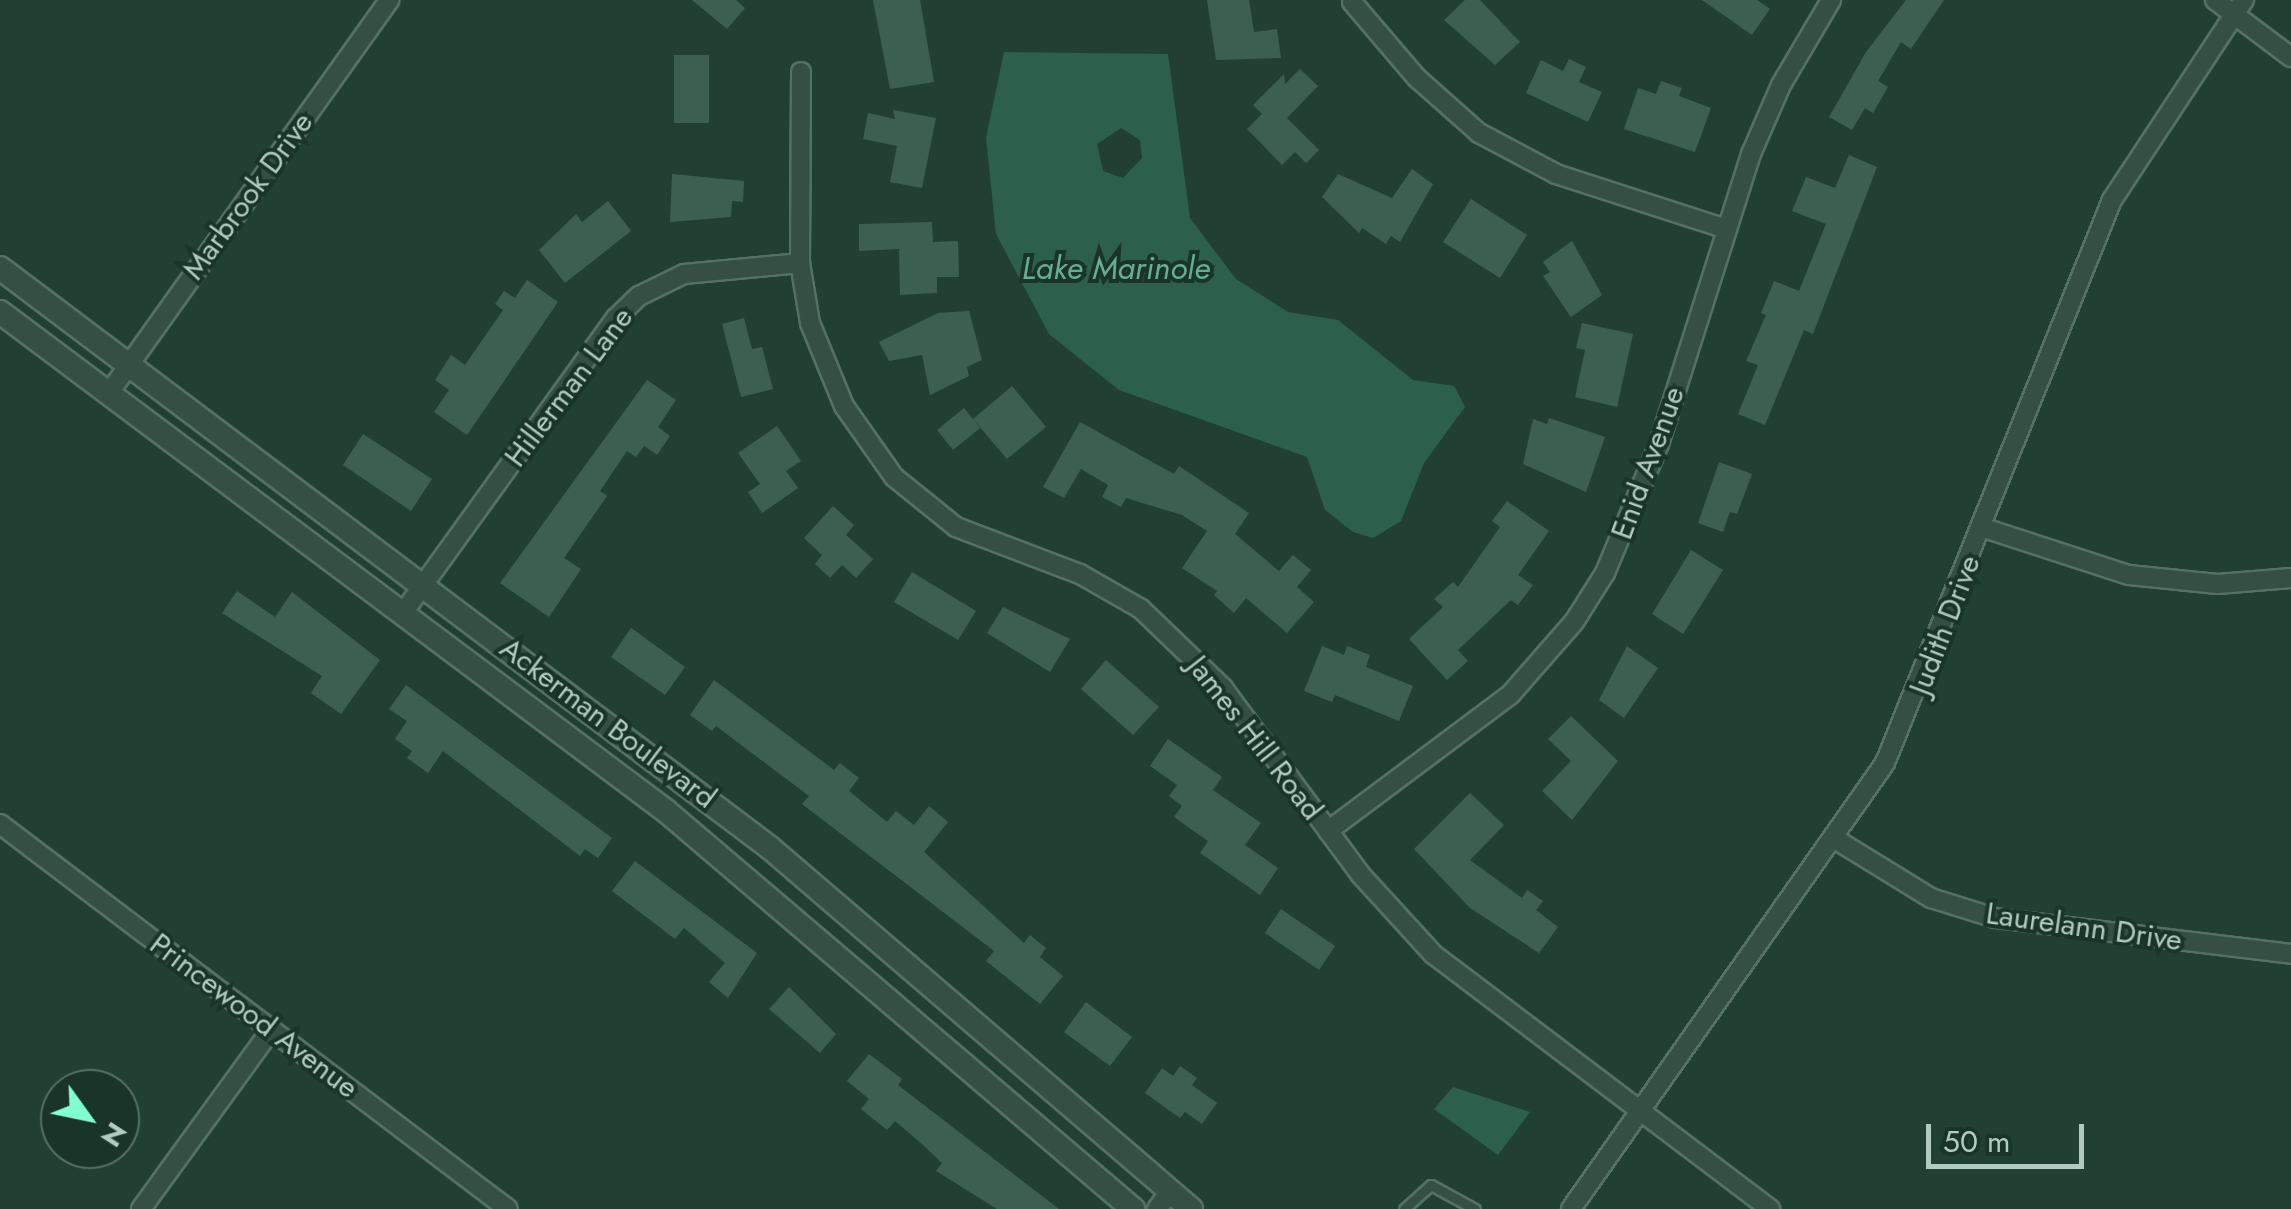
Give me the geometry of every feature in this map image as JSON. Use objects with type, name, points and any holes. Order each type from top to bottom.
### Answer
[{"type":"street","name":"Marbrook Drive","points":[[109,392],[389,0]]},
{"type":"street","name":"Enid Avenue","points":[[1328,831],[1468,732],[1574,622],[1634,514],[1726,229],[1781,86],[1831,0]]},
{"type":"street","points":[[2214,0],[2239,7],[2291,57]]},
{"type":"street","points":[[1352,2],[1445,106],[1504,148],[1556,174],[1726,229]]},
{"type":"street","name":"Judith Drive","points":[[1571,1209],[1835,839],[1913,708],[2112,200],[2239,7]]},
{"type":"street","name":"James Hill Road","points":[[801,72],[800,264],[823,362],[844,406],[894,477],[956,527],[1080,574],[1141,609],[1223,688],[1328,831],[1433,954],[1770,1209]]},
{"type":"street","name":"Hillerman Lane","points":[[403,613],[616,318],[639,296],[684,274],[800,264]]},
{"type":"street","name":"Ackerman Boulevard","points":[[0,268],[130,362],[768,847],[1163,1200],[1191,1209]]},
{"type":"street","name":"Ackerman Boulevard","points":[[0,312],[666,811],[1133,1209]]},
{"type":"street","points":[[1984,528],[2128,575],[2218,584],[2291,578]]},
{"type":"street","name":"Princewood Avenue","points":[[0,824],[508,1209]]},
{"type":"street","name":"Laurelann Drive","points":[[1835,839],[1931,898],[1968,911],[2291,954]]},
{"type":"street","points":[[141,1209],[270,1030]]},
{"type":"lane","points":[[1404,1209],[1431,1185],[1475,1209]]},
{"type":"water","name":"Lake Marinole","points":[[1004,52],[1168,54],[1190,218],[1236,279],[1288,312],[1338,320],[1413,380],[1454,386],[1465,407],[1424,463],[1401,521],[1373,538],[1353,532],[1325,510],[1307,457],[1119,390],[1049,334],[996,234],[986,138]],"holes":[[[1121,128],[1140,140],[1142,158],[1123,178],[1103,171],[1097,144]]]},
{"type":"water","points":[[1453,1087],[1530,1112],[1498,1155],[1434,1109]]},
{"type":"building","points":[[692,0],[736,0],[745,8],[727,29]]},
{"type":"building","points":[[873,0],[920,0],[934,82],[890,89]]},
{"type":"building","points":[[1207,0],[1249,0],[1254,32],[1277,29],[1281,58],[1216,60]]},
{"type":"building","points":[[1465,0],[1480,0],[1520,42],[1495,65],[1444,20]]},
{"type":"building","points":[[1702,0],[1757,0],[1770,9],[1752,35]]},
{"type":"building","points":[[1906,0],[1944,0],[1911,49],[1901,42],[1878,81],[1888,87],[1873,113],[1865,108],[1852,130],[1829,117],[1866,52]]},
{"type":"building","points":[[674,55],[709,55],[709,123],[674,123]]},
{"type":"building","points":[[1569,59],[1586,67],[1579,82],[1602,92],[1588,122],[1526,93],[1541,60],[1563,71]]},
{"type":"building","points":[[1300,69],[1318,86],[1287,118],[1319,150],[1306,163],[1295,152],[1282,165],[1247,129],[1262,114],[1253,105],[1284,74],[1285,84]]},
{"type":"building","points":[[1661,81],[1682,88],[1679,96],[1711,108],[1695,152],[1624,129],[1638,88],[1656,94]]},
{"type":"building","points":[[893,110],[936,118],[922,188],[890,182],[897,146],[863,139],[868,113],[895,119]]},
{"type":"building","points":[[1849,155],[1877,167],[1813,334],[1804,330],[1765,425],[1738,414],[1758,365],[1746,361],[1766,315],[1761,313],[1774,281],[1799,291],[1826,224],[1792,211],[1806,177],[1835,188]]},
{"type":"building","points":[[1412,169],[1433,184],[1400,242],[1391,236],[1386,244],[1362,228],[1359,233],[1322,197],[1338,174],[1392,198]]},
{"type":"building","points":[[672,174],[744,181],[743,202],[732,201],[731,217],[670,222]]},
{"type":"building","points":[[1471,199],[1527,235],[1500,278],[1443,242]]},
{"type":"building","points":[[608,201],[631,231],[565,283],[539,250],[576,214],[582,222]]},
{"type":"building","points":[[932,222],[933,242],[958,241],[959,277],[937,277],[937,293],[900,295],[899,249],[859,251],[859,224]]},
{"type":"building","points":[[1572,241],[1602,295],[1571,317],[1543,276],[1550,272],[1543,262]]},
{"type":"building","points":[[527,280],[558,302],[467,435],[434,412],[449,390],[435,380],[451,355],[465,365],[503,310],[495,304],[504,291],[515,298]]},
{"type":"building","points":[[969,311],[982,360],[967,367],[969,376],[930,395],[922,355],[889,361],[879,342],[938,313]]},
{"type":"building","points":[[744,318],[752,349],[762,347],[773,389],[741,397],[722,324]]},
{"type":"building","points":[[1582,323],[1633,334],[1617,407],[1575,397],[1585,350],[1576,348]]},
{"type":"building","points":[[647,380],[676,400],[658,427],[670,436],[657,455],[644,446],[636,457],[627,451],[600,491],[607,496],[564,558],[581,569],[549,617],[500,583]]},
{"type":"building","points":[[1012,386],[1046,427],[1007,459],[973,419]]},
{"type":"building","points":[[964,408],[980,428],[953,450],[937,430]]},
{"type":"building","points":[[1549,418],[1605,437],[1586,492],[1523,464],[1533,419],[1547,424]]},
{"type":"building","points":[[1080,422],[1174,474],[1179,466],[1249,513],[1235,534],[1279,571],[1293,555],[1311,570],[1297,587],[1314,602],[1287,633],[1246,598],[1234,613],[1214,595],[1217,591],[1182,568],[1207,531],[1182,515],[1126,498],[1121,507],[1102,497],[1108,485],[1081,469],[1064,498],[1043,487]]},
{"type":"building","points":[[777,426],[801,461],[786,471],[798,488],[762,513],[748,492],[760,484],[738,453]]},
{"type":"building","points":[[363,434],[432,479],[411,511],[343,465]]},
{"type":"building","points":[[1719,462],[1752,474],[1737,514],[1730,512],[1723,532],[1698,523]]},
{"type":"building","points":[[1507,501],[1549,531],[1518,575],[1533,585],[1518,605],[1511,600],[1458,650],[1468,661],[1447,680],[1409,639],[1443,607],[1434,599],[1453,582],[1458,587],[1500,527],[1492,521]]},
{"type":"building","points":[[833,506],[854,525],[846,535],[873,559],[856,578],[842,565],[830,578],[815,564],[822,555],[804,538]]},
{"type":"building","points":[[1691,550],[1723,570],[1683,634],[1652,614]]},
{"type":"building","points":[[912,572],[976,611],[958,640],[894,602]]},
{"type":"building","points":[[237,591],[275,617],[292,592],[380,660],[341,714],[311,693],[322,676],[222,613]]},
{"type":"building","points":[[1003,607],[1070,639],[1050,672],[987,633]]},
{"type":"building","points":[[631,628],[685,667],[665,695],[611,657]]},
{"type":"building","points":[[1322,646],[1344,655],[1347,646],[1370,655],[1366,667],[1413,686],[1399,721],[1335,695],[1332,702],[1304,691]]},
{"type":"building","points":[[1627,646],[1658,668],[1624,718],[1599,700]]},
{"type":"building","points":[[1106,660],[1159,707],[1133,735],[1081,689]]},
{"type":"building","points":[[714,680],[834,770],[840,763],[859,778],[849,791],[887,822],[896,811],[914,825],[929,806],[948,822],[924,852],[1024,943],[1030,935],[1046,948],[1040,957],[1063,976],[1040,1004],[986,961],[994,951],[802,804],[809,796],[716,726],[712,731],[690,715]]},
{"type":"building","points":[[406,685],[612,838],[598,858],[585,849],[580,856],[443,751],[428,773],[407,758],[412,751],[395,739],[407,721],[389,709]]},
{"type":"building","points":[[1571,716],[1618,761],[1572,820],[1542,791],[1571,761],[1548,739]]},
{"type":"building","points":[[1168,739],[1222,777],[1213,790],[1261,823],[1245,845],[1278,868],[1260,895],[1200,853],[1208,841],[1174,817],[1182,806],[1169,796],[1177,785],[1150,766]]},
{"type":"building","points":[[1470,793],[1504,825],[1470,860],[1522,898],[1527,890],[1543,901],[1536,910],[1558,927],[1539,953],[1470,908],[1414,849]]},
{"type":"building","points":[[635,861],[757,953],[728,998],[709,982],[725,963],[684,928],[675,939],[612,891]]},
{"type":"building","points":[[1281,909],[1335,946],[1319,970],[1265,933]]},
{"type":"building","points":[[789,987],[836,1034],[820,1053],[769,1009]]},
{"type":"building","points":[[1086,1002],[1132,1037],[1110,1066],[1064,1032]]},
{"type":"building","points":[[869,1054],[902,1079],[898,1085],[1059,1209],[997,1209],[936,1171],[942,1163],[895,1121],[887,1130],[861,1109],[869,1099],[847,1081]]},
{"type":"building","points":[[1180,1066],[1197,1078],[1192,1085],[1217,1103],[1202,1124],[1185,1112],[1180,1118],[1145,1093],[1162,1068],[1173,1076]]}]
